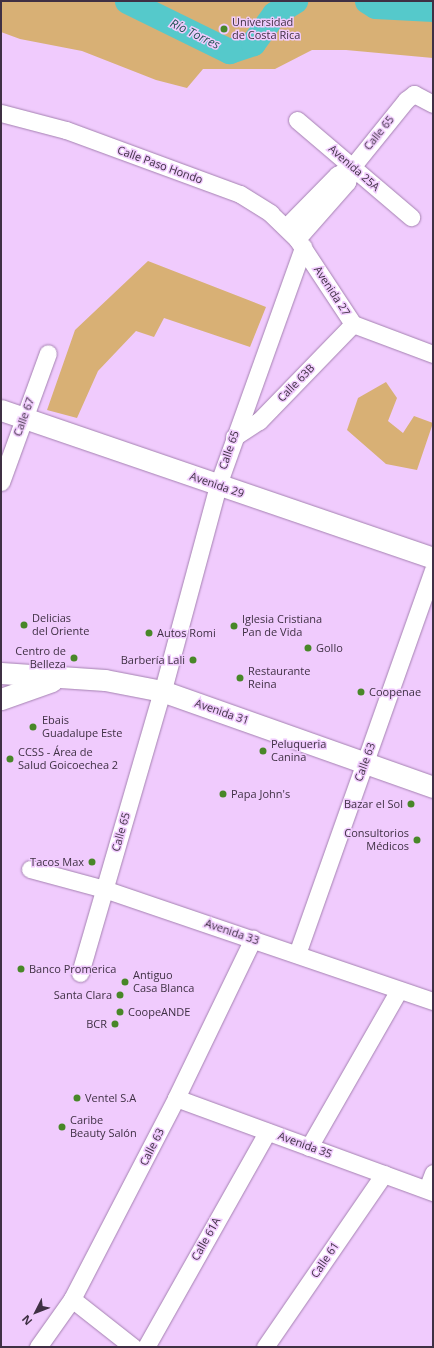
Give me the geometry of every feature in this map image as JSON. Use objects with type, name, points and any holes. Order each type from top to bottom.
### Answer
[{"type":"main road","name":"Avenida 29","points":[[1,410],[433,558]]},
{"type":"main road","name":"Avenida 31","points":[[3,670],[163,686]]},
{"type":"main road","name":"Avenida 31","points":[[3,670],[104,673],[163,686],[367,757],[433,774]]},
{"type":"main road","points":[[1,698],[66,677]]},
{"type":"main road","name":"Avenida 31","points":[[367,757],[433,787]]},
{"type":"street","name":"Calle 65","points":[[80,973],[163,686],[218,485],[300,243],[347,182],[352,167],[406,100],[414,94],[433,104]]},
{"type":"street","name":"Calle Paso Hondo","points":[[1,113],[66,130],[240,194],[270,213],[286,227],[300,243]]},
{"type":"street","name":"Avenida 25A","points":[[297,120],[411,217]]},
{"type":"street","name":"Calle 65","points":[[286,227],[337,175],[352,167]]},
{"type":"street","name":"Avenida 27","points":[[300,243],[353,324],[433,354]]},
{"type":"street","name":"Calle 63B","points":[[234,437],[259,421],[353,324]]},
{"type":"street","name":"Calle 67","points":[[1,482],[23,418],[48,353]]},
{"type":"street","name":"Calle 63","points":[[297,954],[433,570]]},
{"type":"street","name":"Avenida 33","points":[[30,869],[104,889],[433,1001]]},
{"type":"street","name":"Calle 63","points":[[38,1347],[72,1299],[176,1098],[253,939]]},
{"type":"street","points":[[308,1147],[400,990]]},
{"type":"street","name":"Avenida 35","points":[[176,1098],[430,1190]]},
{"type":"street","name":"Calle 61A","points":[[146,1347],[267,1132]]},
{"type":"street","points":[[430,1190],[433,1173]]},
{"type":"street","name":"Calle 61","points":[[265,1347],[384,1174]]},
{"type":"street","points":[[72,1299],[133,1347]]},
{"type":"shaded area","points":[[1,1],[433,1],[433,58],[346,50],[312,50],[275,69],[203,69],[187,88],[156,80],[82,51],[20,39],[1,32]]},
{"type":"shaded area","points":[[148,261],[266,307],[250,347],[164,318],[154,337],[136,331],[98,371],[77,418],[47,410],[75,330]]},
{"type":"shaded area","points":[[386,382],[397,398],[388,421],[403,433],[414,416],[433,423],[417,470],[386,464],[347,430],[358,398]]},
{"type":"waterway","name":"Río Torres","points":[[127,1],[229,51],[253,43],[274,14],[295,1]]},
{"type":"waterway","name":"Río Torres","points":[[367,1],[375,6],[433,9]]},
{"type":"place","name":"Universidad de Costa Rica","points":[[224,29]]},
{"type":"place","name":"Delicias del Oriente","points":[[24,625]]},
{"type":"place","name":"Iglesia Cristiana Pan de Vida","points":[[234,626]]},
{"type":"place","name":"Autos Romi","points":[[149,633]]},
{"type":"place","name":"Gollo","points":[[308,648]]},
{"type":"place","name":"Centro de Belleza","points":[[74,658]]},
{"type":"place","name":"Barbería Lali","points":[[193,660]]},
{"type":"place","name":"Restaurante Reina","points":[[240,678]]},
{"type":"place","name":"Coopenae","points":[[361,692]]},
{"type":"place","name":"Ebais Guadalupe Este","points":[[33,727]]},
{"type":"place","name":"Peluqueria Canina","points":[[263,751]]},
{"type":"place","name":"CCSS - Área de Salud Goicoechea 2","points":[[10,759]]},
{"type":"place","name":"Papa John's","points":[[223,794]]},
{"type":"place","name":"Bazar el Sol","points":[[411,804]]},
{"type":"place","name":"Consultorios Médicos","points":[[417,840]]},
{"type":"place","name":"Tacos Max","points":[[92,862]]},
{"type":"place","name":"Banco Promerica","points":[[21,969]]},
{"type":"place","name":"Antiguo Casa Blanca","points":[[125,982]]},
{"type":"place","name":"Santa Clara","points":[[120,995]]},
{"type":"place","name":"CoopeANDE","points":[[120,1012]]},
{"type":"place","name":"BCR","points":[[115,1024]]},
{"type":"place","name":"Ventel S.A","points":[[77,1098]]},
{"type":"place","name":"Caribe Beauty Salón","points":[[62,1127]]}]
